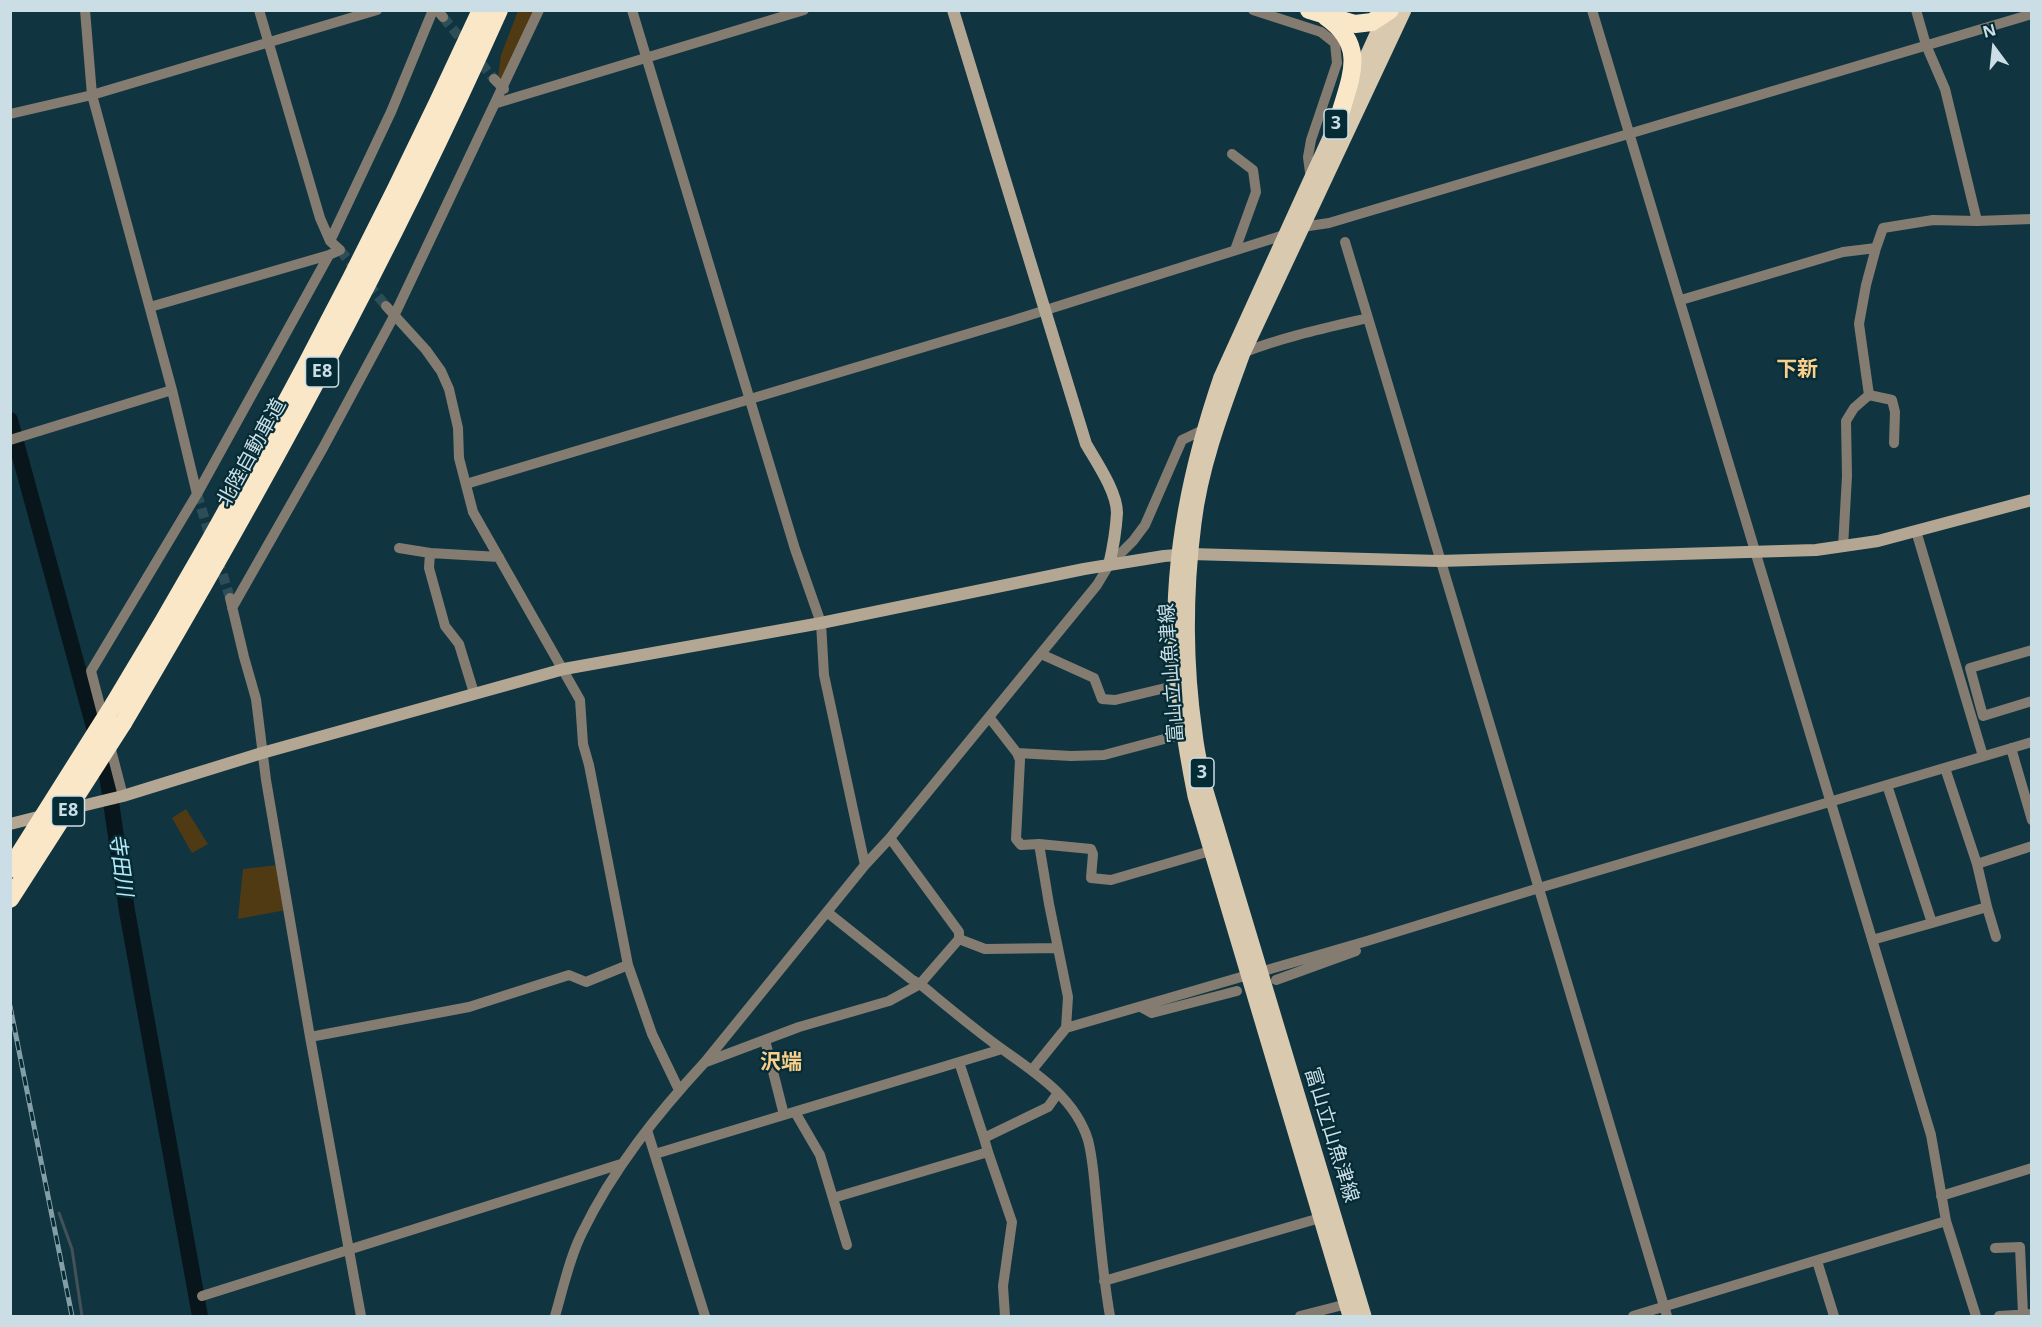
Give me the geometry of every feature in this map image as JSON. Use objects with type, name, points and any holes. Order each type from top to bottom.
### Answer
[{"type":"highway","points":[[384,214],[467,10]]},
{"type":"highway","name":"北陸自動車道","points":[[10,869],[176,602],[278,419],[384,214],[481,10]]},
{"type":"highway","name":"北陸自動車道","points":[[10,899],[123,723],[292,429],[400,219],[501,10]]},
{"type":"highway","points":[[1317,14],[1345,22],[1363,24],[1372,22],[1392,11]]},
{"type":"highway","points":[[1317,14],[1338,26],[1345,34],[1353,52],[1353,66],[1340,114]]},
{"type":"main road","name":"富山立山魚津線","points":[[1364,1317],[1254,973],[1217,849],[1194,724],[1189,681],[1185,555],[1189,485],[1203,430],[1284,235],[1340,114],[1392,11]]},
{"type":"main road","name":"富山立山魚津線","points":[[1217,849],[1195,796],[1183,734],[1175,615],[1185,555],[1201,484],[1236,355],[1302,227],[1392,11]]},
{"type":"main road","name":"富山立山魚津線","points":[[1254,973],[1320,1218],[1348,1311]]},
{"type":"street","points":[[85,10],[92,95],[172,390],[197,494]]},
{"type":"street","points":[[150,308],[340,250],[330,241],[320,218],[259,10]]},
{"type":"street","points":[[10,114],[92,95],[377,10]]},
{"type":"street","points":[[362,1317],[310,1037],[262,753],[256,699],[231,603],[322,448],[394,316],[540,10]]},
{"type":"street","points":[[632,10],[795,549],[820,623],[824,675],[865,865]]},
{"type":"street","points":[[497,103],[804,10]]},
{"type":"street","points":[[953,10],[1086,444],[1114,499],[1117,512],[1109,565]]},
{"type":"street","points":[[1253,10],[1321,32],[1335,43],[1337,63],[1311,140],[1308,157],[1311,180]]},
{"type":"street","points":[[1592,10],[1931,1135],[1946,1221],[1976,1317]]},
{"type":"street","points":[[1916,10],[1926,45],[1945,89],[1977,221]]},
{"type":"street","points":[[330,241],[438,13]]},
{"type":"street","points":[[1302,227],[1329,223],[2031,15]]},
{"type":"street","points":[[494,79],[504,89]]},
{"type":"street","points":[[1232,154],[1253,170],[1256,192],[1235,250]]},
{"type":"street","points":[[1869,395],[1859,324],[1866,285],[1883,228],[1933,220],[2031,219]]},
{"type":"street","points":[[466,484],[1045,310],[1284,235]]},
{"type":"street","points":[[1345,242],[1666,1312]]},
{"type":"street","points":[[1681,300],[1843,252],[1876,248]]},
{"type":"street","points":[[123,796],[91,671],[197,494],[329,255]]},
{"type":"street","points":[[386,306],[426,350],[441,371],[449,389],[459,428],[459,458],[473,512],[580,700],[583,744],[628,965],[652,1034],[679,1090]]},
{"type":"street","points":[[1236,355],[1265,343],[1368,318]]},
{"type":"street","points":[[10,440],[172,390]]},
{"type":"street","points":[[1869,395],[1892,400],[1895,412],[1894,444]]},
{"type":"street","points":[[1843,547],[1847,476],[1846,421],[1854,408],[1869,395]]},
{"type":"street","points":[[555,1317],[581,1235],[621,1164],[679,1090],[705,1062],[1041,654],[1097,585],[1109,565],[1133,541],[1145,525],[1182,440],[1203,430]]},
{"type":"street","points":[[10,824],[123,796],[262,753],[564,669],[820,623],[1109,565],[1185,555],[1439,561],[1843,547],[1878,541],[2031,500]]},
{"type":"street","points":[[1916,531],[1983,756]]},
{"type":"street","points":[[399,548],[430,553],[499,557]]},
{"type":"street","points":[[430,553],[429,568],[445,626],[459,645],[474,693]]},
{"type":"street","points":[[2031,650],[1970,668],[1983,716],[2031,701]]},
{"type":"street","points":[[1041,654],[1094,678],[1102,699],[1115,700],[1178,685]]},
{"type":"street","points":[[989,717],[1020,760],[1016,839],[1022,844],[1091,849],[1094,854],[1091,878],[1110,880],[1217,849]]},
{"type":"street","points":[[1017,753],[1104,755],[1183,734]]},
{"type":"street","points":[[1066,1028],[1367,941],[2031,742]]},
{"type":"street","points":[[2011,748],[2031,820]]},
{"type":"street","points":[[1945,768],[1977,864],[1996,936]]},
{"type":"street","points":[[1887,785],[1932,923]]},
{"type":"street","points":[[705,1062],[799,1027],[889,1001],[920,984],[960,939],[959,932],[890,838]]},
{"type":"street","points":[[1032,1070],[1066,1028],[1068,997],[1039,844]]},
{"type":"street","points":[[1977,864],[2031,846]]},
{"type":"street","points":[[1872,940],[1987,907]]},
{"type":"street","points":[[827,912],[1032,1070],[1058,1093],[1078,1118],[1087,1139],[1092,1161],[1104,1281],[1110,1317]]},
{"type":"street","points":[[960,939],[985,949],[1058,948]]},
{"type":"street","points":[[1276,980],[1359,950],[1367,941]]},
{"type":"street","points":[[310,1037],[469,1007],[568,975],[586,982],[628,965]]},
{"type":"street","points":[[1141,1007],[1152,1013],[1237,992]]},
{"type":"street","points":[[765,1040],[784,1115]]},
{"type":"street","points":[[655,1154],[1002,1049]]},
{"type":"street","points":[[959,1062],[1012,1222],[1003,1286],[1005,1317]]},
{"type":"street","points":[[984,1138],[1048,1107],[1058,1093]]},
{"type":"street","points":[[795,1112],[820,1155],[847,1245]]},
{"type":"street","points":[[647,1130],[705,1317]]},
{"type":"street","points":[[833,1198],[988,1152]]},
{"type":"street","points":[[202,1296],[621,1164]]},
{"type":"street","points":[[1941,1196],[2031,1168]]},
{"type":"street","points":[[1104,1281],[1320,1218]]},
{"type":"street","points":[[1633,1317],[1666,1312],[1817,1261],[1946,1221]]},
{"type":"street","points":[[1995,1248],[2020,1247],[2027,1314],[1999,1317]]},
{"type":"street","points":[[1817,1261],[1834,1317]]},
{"type":"street","points":[[1300,1317],[1348,1311]]},
{"type":"shaded area","points":[[518,11],[537,11],[505,80],[498,77],[501,55]]},
{"type":"shaded area","points":[[186,809],[208,844],[192,853],[172,818]]},
{"type":"shaded area","points":[[278,865],[286,910],[238,919],[243,869]]},
{"type":"waterway","name":"寺田川","points":[[10,420],[107,775],[127,911],[200,1316]]},
{"type":"waterway","points":[[59,1213],[72,1249],[82,1316]]},
{"type":"tunnel","points":[[443,17],[494,79]]},
{"type":"tunnel","points":[[340,250],[386,306]]},
{"type":"tunnel","points":[[197,494],[211,540]]},
{"type":"tunnel","points":[[218,560],[230,598]]},
{"type":"railway","points":[[10,1006],[72,1316]]},
{"type":"district","name":"下新","points":[[1797,370]]},
{"type":"district","name":"沢端","points":[[781,1063]]}]
